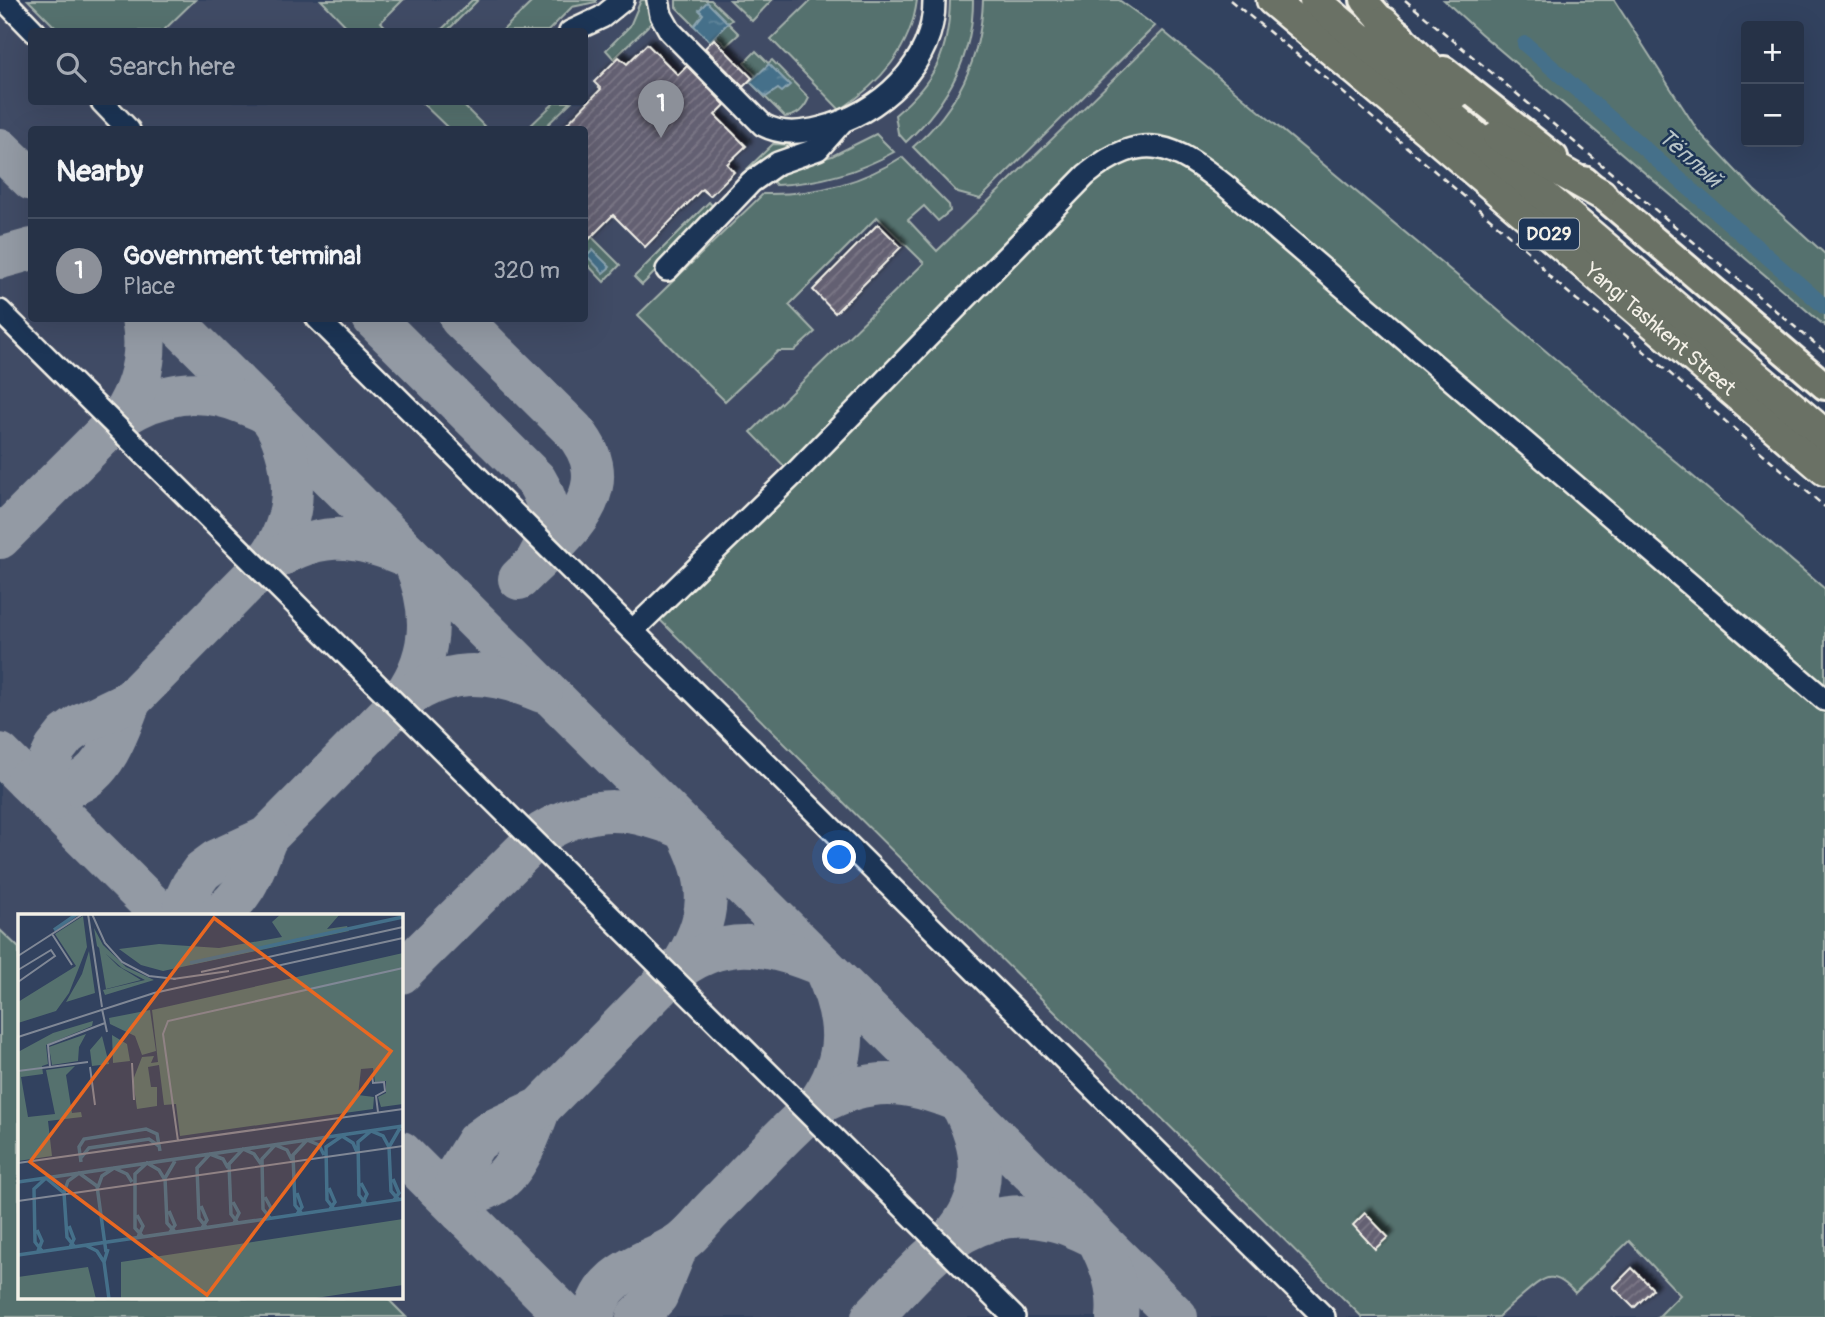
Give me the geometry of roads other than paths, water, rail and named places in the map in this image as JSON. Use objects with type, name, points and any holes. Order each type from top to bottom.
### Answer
[{"type":"highway","name":"Yangi Tashkent Street","points":[[1272,0],[1825,470]]},
{"type":"highway","name":"Yangi Tashkent Street","points":[[1315,0],[1825,435]]},
{"type":"highway","points":[[1383,22],[1638,274]]},
{"type":"highway","points":[[1433,98],[1601,194]]},
{"type":"main road","points":[[1364,0],[1383,22],[1601,194],[1825,386]]},
{"type":"lane","points":[[4,0],[31,28]]},
{"type":"lane","points":[[579,28],[602,17],[623,0]]},
{"type":"lane","points":[[658,0],[661,15],[670,31],[763,125],[771,130],[789,133],[819,129],[842,121],[879,102],[911,70],[931,27],[934,0]]},
{"type":"lane","points":[[105,105],[125,126]]},
{"type":"lane","points":[[667,270],[751,182],[778,163],[818,149],[842,121]]},
{"type":"lane","points":[[633,630],[793,475],[1086,175],[1121,151],[1154,147],[1183,155],[1227,187],[1825,700]]},
{"type":"lane","points":[[0,311],[1014,1317]]},
{"type":"lane","points":[[321,322],[1324,1317]]},
{"type":"water","points":[[707,2],[728,23],[710,41],[694,26],[703,14],[699,10]]},
{"type":"water","points":[[769,64],[790,85],[782,92],[778,89],[766,97],[750,82]]},
{"type":"water","points":[[593,250],[610,267],[603,273],[588,255]]},
{"type":"waterway","name":"Тёплый","points":[[1525,44],[1825,307]]},
{"type":"place","name":"Government terminal","points":[[661,138]]}]
